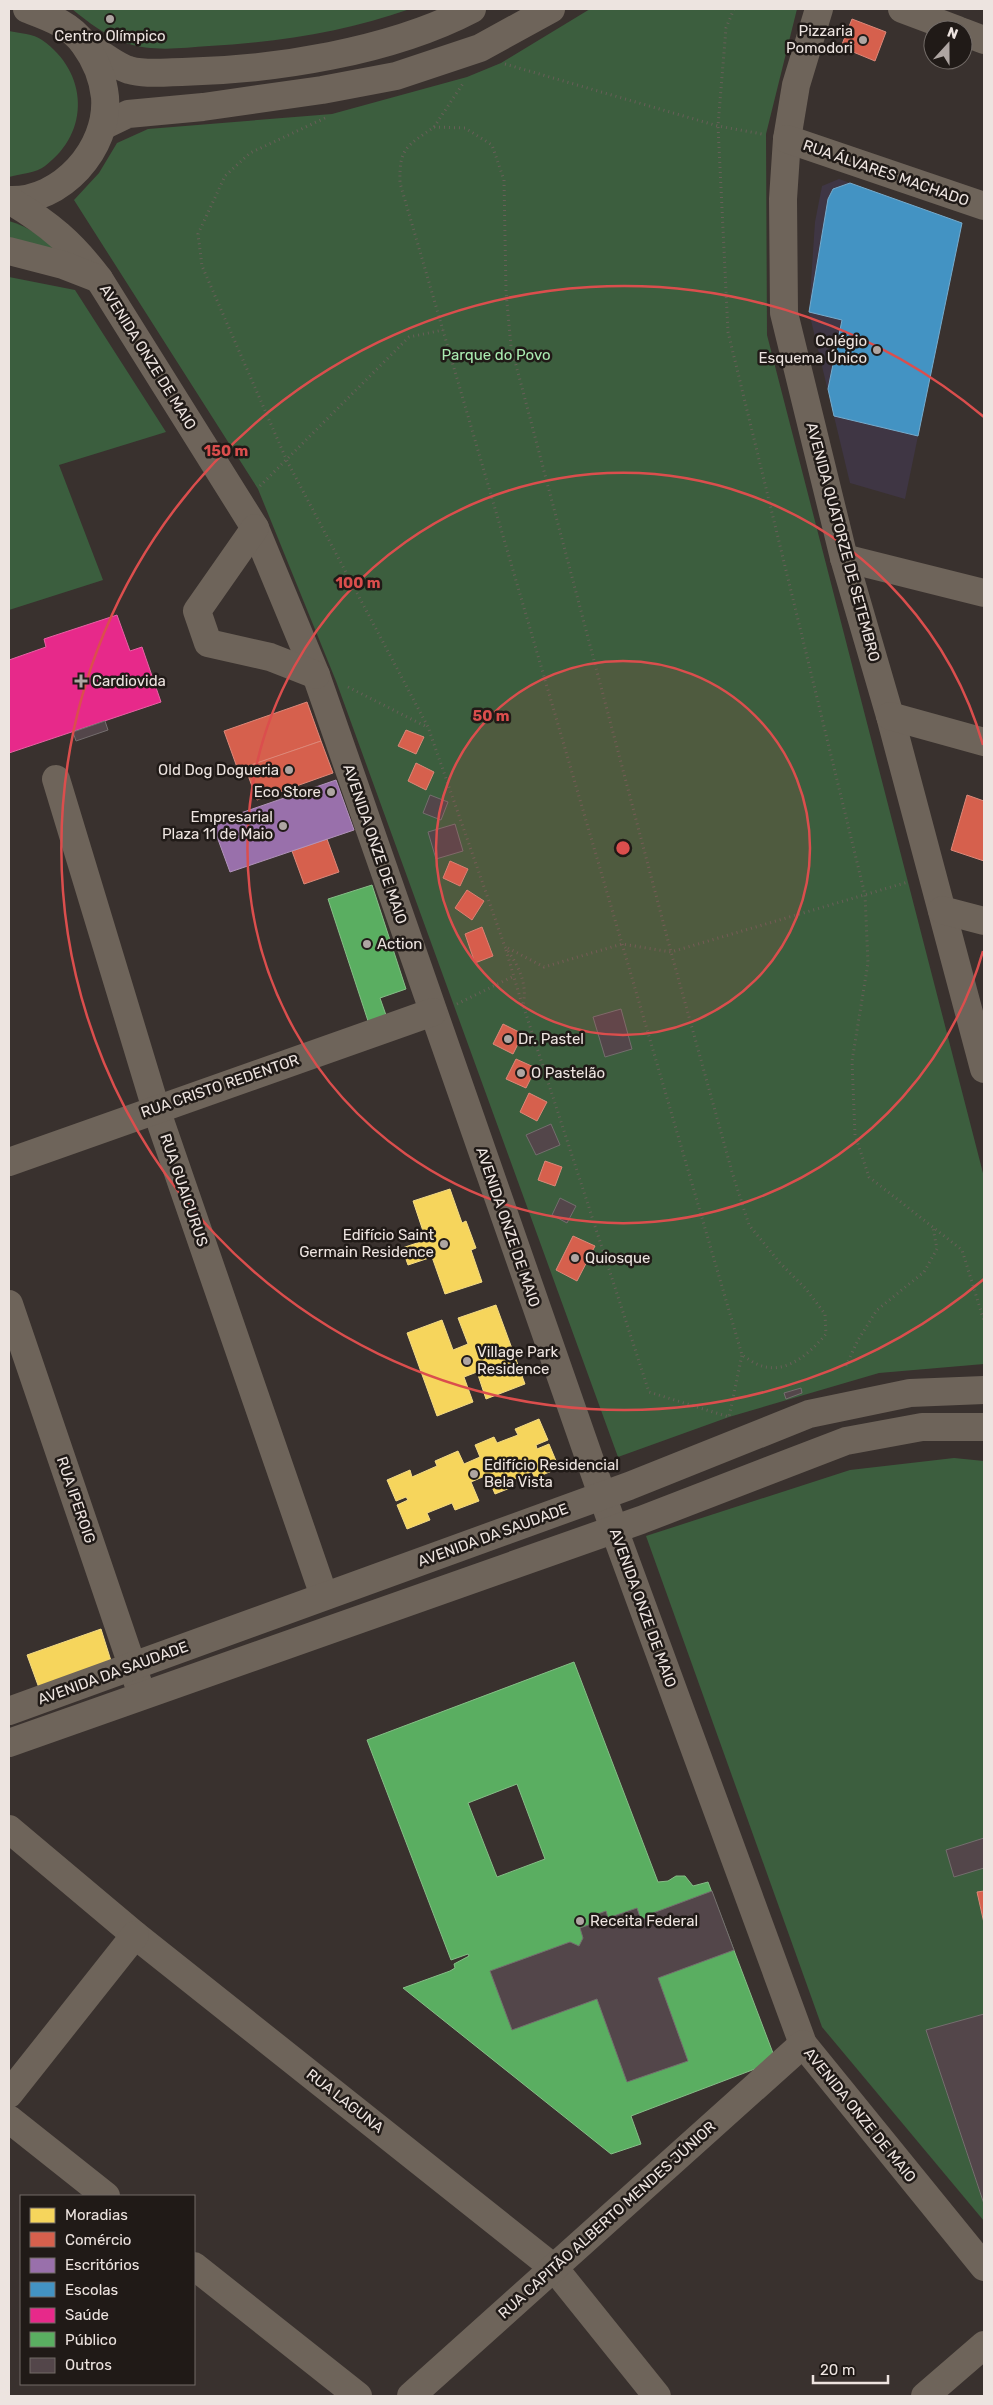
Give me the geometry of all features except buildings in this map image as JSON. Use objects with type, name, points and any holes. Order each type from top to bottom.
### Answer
[{"type":"street","points":[[26,9],[58,20],[83,42],[128,70],[145,72],[223,71],[342,54],[445,23],[472,9]]},
{"type":"street","points":[[103,126],[128,114],[203,107],[322,90],[396,76],[480,48],[551,9]]},
{"type":"street","name":"AVENIDA QUATORZE DE SETEMBRO","points":[[819,9],[796,85],[787,139],[783,199],[784,313],[844,558],[890,716],[984,1069]]},
{"type":"street","points":[[902,9],[931,20]]},
{"type":"street","points":[[10,200],[38,196],[61,185],[86,161],[103,126],[105,97],[97,64],[83,42]]},
{"type":"street","name":"RUA ÁLVARES MACHADO","points":[[787,139],[984,206]]},
{"type":"street","name":"AVENIDA ONZE DE MAIO","points":[[10,200],[45,221],[82,256],[100,278],[255,528],[316,675],[614,1529],[803,2044],[984,2267]]},
{"type":"street","points":[[9,251],[46,260],[100,278]]},
{"type":"street","points":[[255,528],[197,611],[208,643],[270,657],[316,675]]},
{"type":"street","points":[[844,558],[984,593]]},
{"type":"street","points":[[890,716],[984,742]]},
{"type":"street","name":"RUA GUAICURUS","points":[[56,779],[156,1109],[324,1596]]},
{"type":"street","points":[[942,910],[984,921]]},
{"type":"street","name":"RUA CRISTO REDENTOR","points":[[9,1162],[433,1012]]},
{"type":"street","name":"RUA IPEROIG","points":[[9,1304],[142,1697]]},
{"type":"street","name":"AVENIDA DA SAUDADE","points":[[9,1711],[602,1495],[809,1414],[910,1393],[984,1390]]},
{"type":"street","name":"AVENIDA DA SAUDADE","points":[[9,1743],[614,1529],[846,1441],[922,1427],[984,1427]]},
{"type":"street","name":"RUA LAGUNA","points":[[9,1829],[135,1935],[555,2268],[657,2396]]},
{"type":"street","points":[[9,2094],[135,1935]]},
{"type":"street","name":"RUA CAPITÃO ALBERTO MENDES JÚNIOR","points":[[411,2396],[803,2044]]},
{"type":"street","points":[[9,2119],[105,2195]]},
{"type":"street","points":[[195,2267],[358,2396]]},
{"type":"street","points":[[925,2396],[984,2345]]},
{"type":"path","points":[[734,9],[726,28],[718,126],[728,332],[864,895],[868,963],[852,1062],[855,1135],[869,1177],[962,1250],[984,1321]]},
{"type":"path","points":[[501,63],[718,126],[787,139]]},
{"type":"path","points":[[332,114],[250,153],[224,176],[198,234],[202,266],[287,461],[428,727],[506,947],[523,1005],[649,1392],[729,1417],[742,1355],[400,183],[399,160],[410,145],[434,127],[467,78]]},
{"type":"path","points":[[434,127],[465,128],[492,145],[504,180],[506,292],[511,346],[671,952],[732,1172],[750,1224],[780,1263],[806,1289],[825,1314],[826,1334],[812,1352],[782,1368],[760,1366],[742,1355]]},
{"type":"path","points":[[258,489],[409,337],[443,330]]},
{"type":"path","points":[[344,685],[428,727]]},
{"type":"path","points":[[506,947],[544,967],[622,944],[671,952],[932,874]]},
{"type":"path","points":[[506,947],[517,962],[526,993],[523,1005]]},
{"type":"path","points":[[433,1012],[453,1005],[514,976]]},
{"type":"path","points":[[846,1366],[858,1340],[876,1310],[924,1272],[937,1249],[933,1227]]},
{"type":"shaded area","name":"Colégio Esquema Único","points":[[839,179],[962,223],[905,499],[850,483],[809,312],[815,222],[822,186]]},
{"type":"green space","points":[[72,9],[410,9],[361,24],[311,35],[260,42],[167,49],[136,46],[111,37]]},
{"type":"green space","name":"Parque do Povo","points":[[590,9],[797,9],[766,134],[767,335],[984,1177],[984,1364],[879,1373],[729,1417],[618,1457],[336,681],[258,489],[74,200],[99,173],[117,143],[148,129],[332,114],[467,77],[501,63]]},
{"type":"green space","points":[[9,31],[35,36],[57,53],[68,68],[75,85],[78,102],[76,120],[70,136],[60,152],[42,168],[9,177]]},
{"type":"green space","points":[[9,221],[36,234],[60,254],[9,244]]},
{"type":"green space","points":[[9,277],[75,290],[166,432],[59,465],[103,580],[9,610]]},
{"type":"green space","points":[[954,1458],[984,1461],[984,2221],[822,2027],[646,1536],[850,1470]]},
{"type":"place","name":"Centro Olímpico","points":[[110,19]]},
{"type":"place","name":"Pizzaria Pomodori","points":[[863,40]]},
{"type":"place","name":"Colégio Esquema Único","points":[[877,350]]},
{"type":"place","name":"Cardiovida","points":[[81,681]]},
{"type":"place","name":"Old Dog Dogueria","points":[[289,770]]},
{"type":"place","name":"Eco Store","points":[[331,792]]},
{"type":"place","name":"Empresarial Plaza 11 de Maio","points":[[283,826]]},
{"type":"place","name":"Action","points":[[367,944]]},
{"type":"place","name":"Dr. Pastel","points":[[508,1039]]},
{"type":"place","name":"O Pastelão","points":[[521,1073]]},
{"type":"place","name":"Edifício Saint Germain Residence","points":[[444,1244]]},
{"type":"place","name":"Quiosque","points":[[575,1258]]},
{"type":"place","name":"Village Park Residence","points":[[467,1361]]},
{"type":"place","name":"Edifício Residencial Bela Vista","points":[[474,1474]]},
{"type":"place","name":"Receita Federal","points":[[580,1921]]}]
